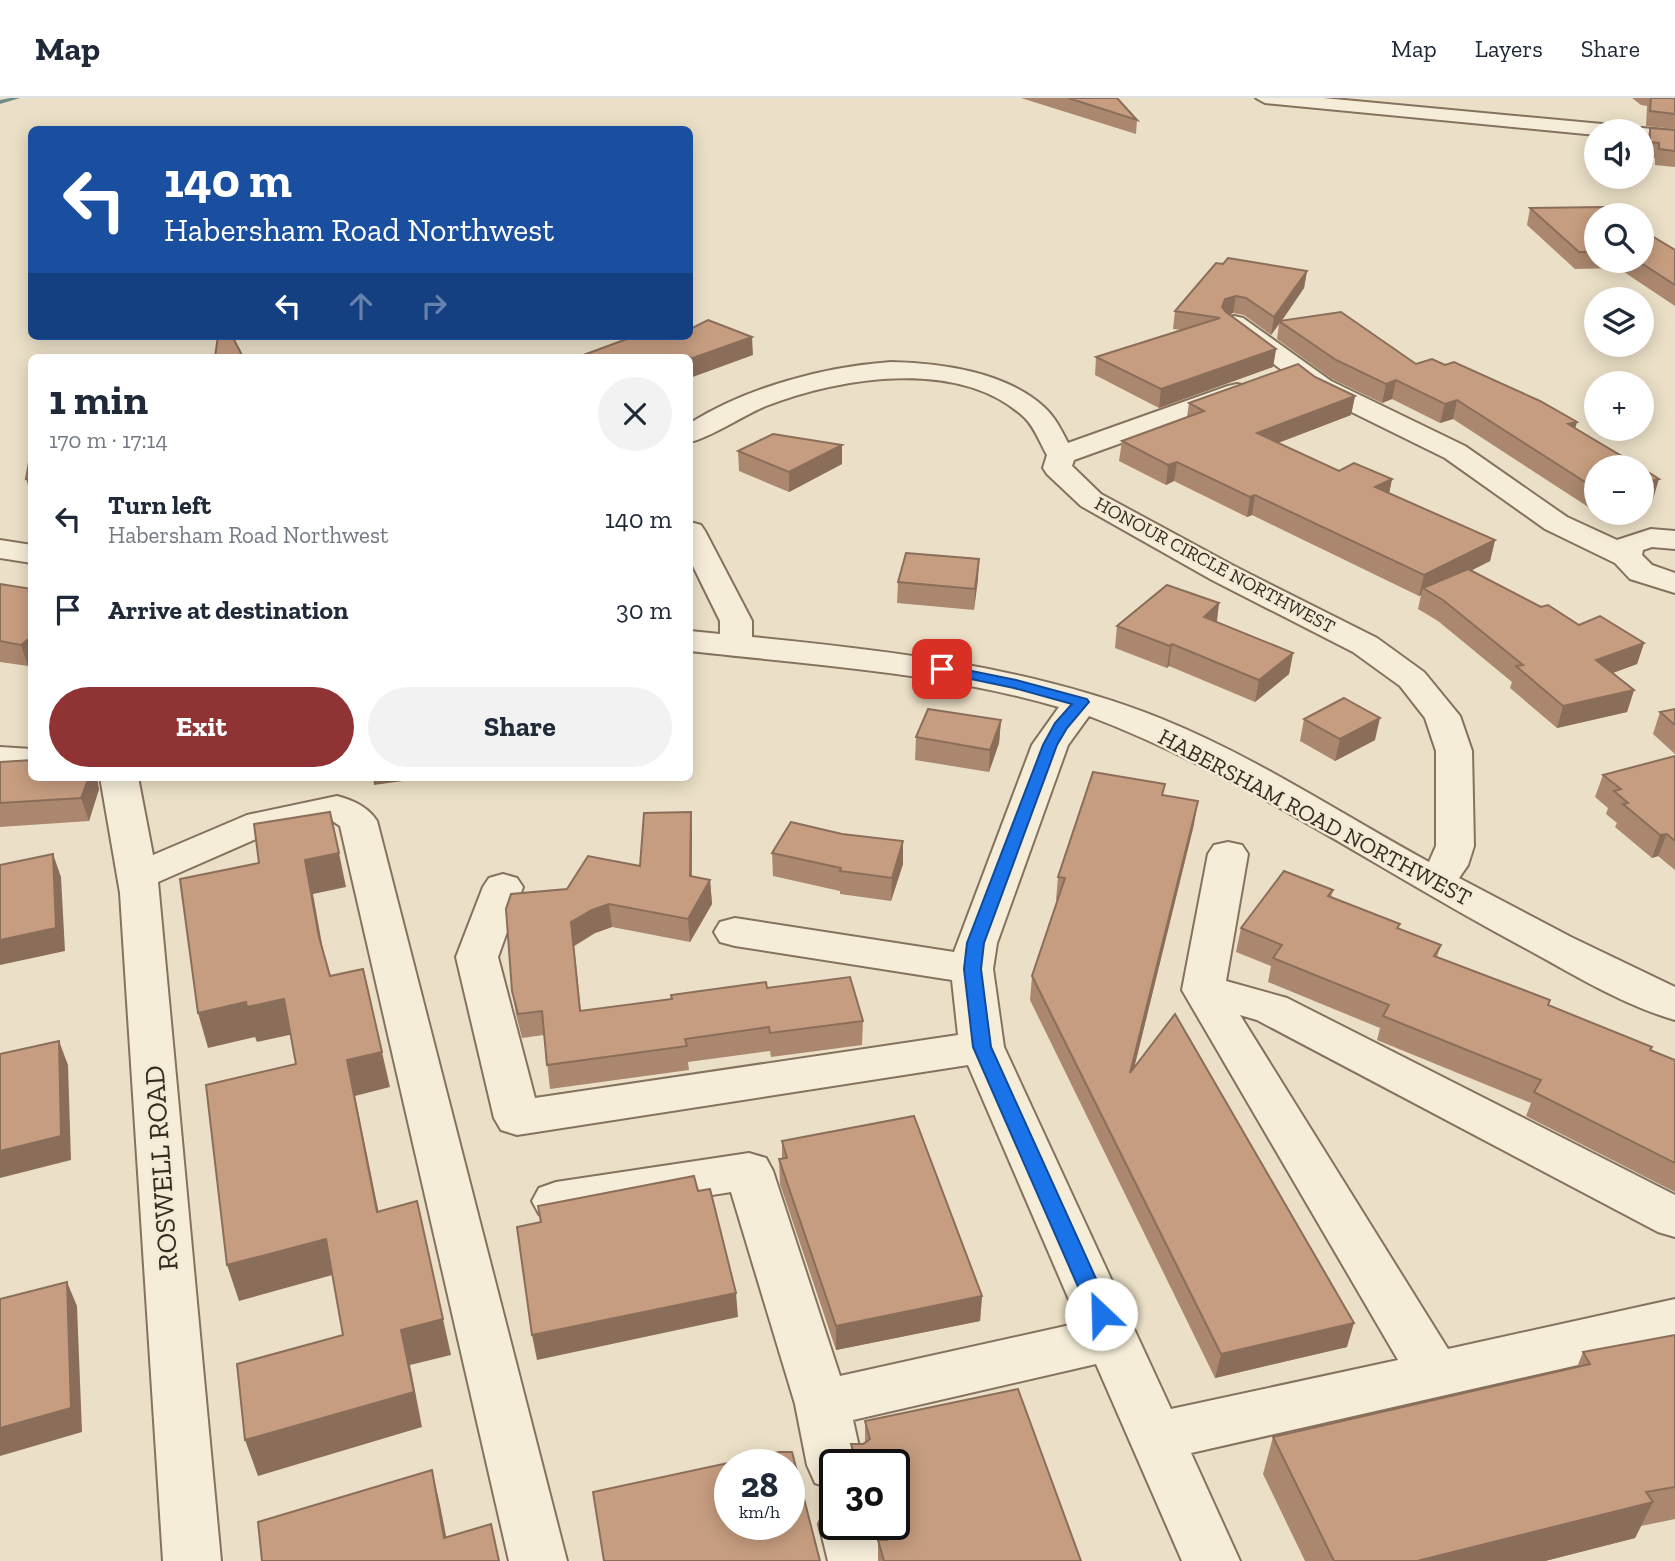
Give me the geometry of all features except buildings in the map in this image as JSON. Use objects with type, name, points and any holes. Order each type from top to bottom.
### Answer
[{"type":"street","points":[[1265,98],[1584,128]]},
{"type":"street","points":[[1654,135],[1675,137]]},
{"type":"street","points":[[1234,323],[1322,387],[1455,452],[1556,523],[1626,556],[1642,572],[1675,583]]},
{"type":"street","name":"HONOUR CIRCLE NORTHWEST","points":[[693,433],[747,406],[791,390],[833,378],[891,370],[972,381],[1008,394],[1035,412],[1061,455],[1057,468],[1091,500],[1223,573],[1365,645],[1412,679],[1442,716],[1454,751],[1455,846],[1448,865],[1435,883]]},
{"type":"street","points":[[1061,455],[1298,370]]},
{"type":"street","points":[[693,537],[736,621],[737,634],[732,645]]},
{"type":"street","points":[[1626,556],[1630,544],[1651,538],[1675,540]]},
{"type":"street","points":[[0,549],[28,553]]},
{"type":"street","name":"HABERSHAM ROAD NORTHWEST","points":[[693,641],[942,669],[1016,684],[1082,702],[1150,727],[1210,754],[1435,883],[1668,992]]},
{"type":"street","points":[[1082,702],[1061,726],[1050,745],[976,943],[972,969],[982,1047],[1211,1561]]},
{"type":"street","points":[[0,758],[28,761]]},
{"type":"street","name":"ROSWELL ROAD","points":[[120,781],[137,876],[191,1561]]},
{"type":"street","points":[[137,876],[261,823],[337,807],[358,821],[538,1561]]},
{"type":"street","points":[[1228,854],[1203,990],[1435,1375]]},
{"type":"street","points":[[503,887],[477,957],[517,1118],[982,1047]]},
{"type":"street","points":[[735,932],[972,969]]},
{"type":"street","points":[[1203,990],[1272,1009],[1675,1218]]},
{"type":"street","points":[[556,1201],[750,1171],[822,1404],[832,1449]]},
{"type":"street","points":[[1156,1437],[1675,1321]]},
{"type":"street","points":[[822,1404],[1112,1338]]},
{"type":"street","points":[[851,1540],[856,1561]]},
{"type":"waterway","points":[[0,102],[17,98]]},
{"type":"route","points":[[942,669],[1016,684],[1082,702],[1061,726],[1050,745],[976,943],[972,969],[982,1047],[1101,1314]]}]
